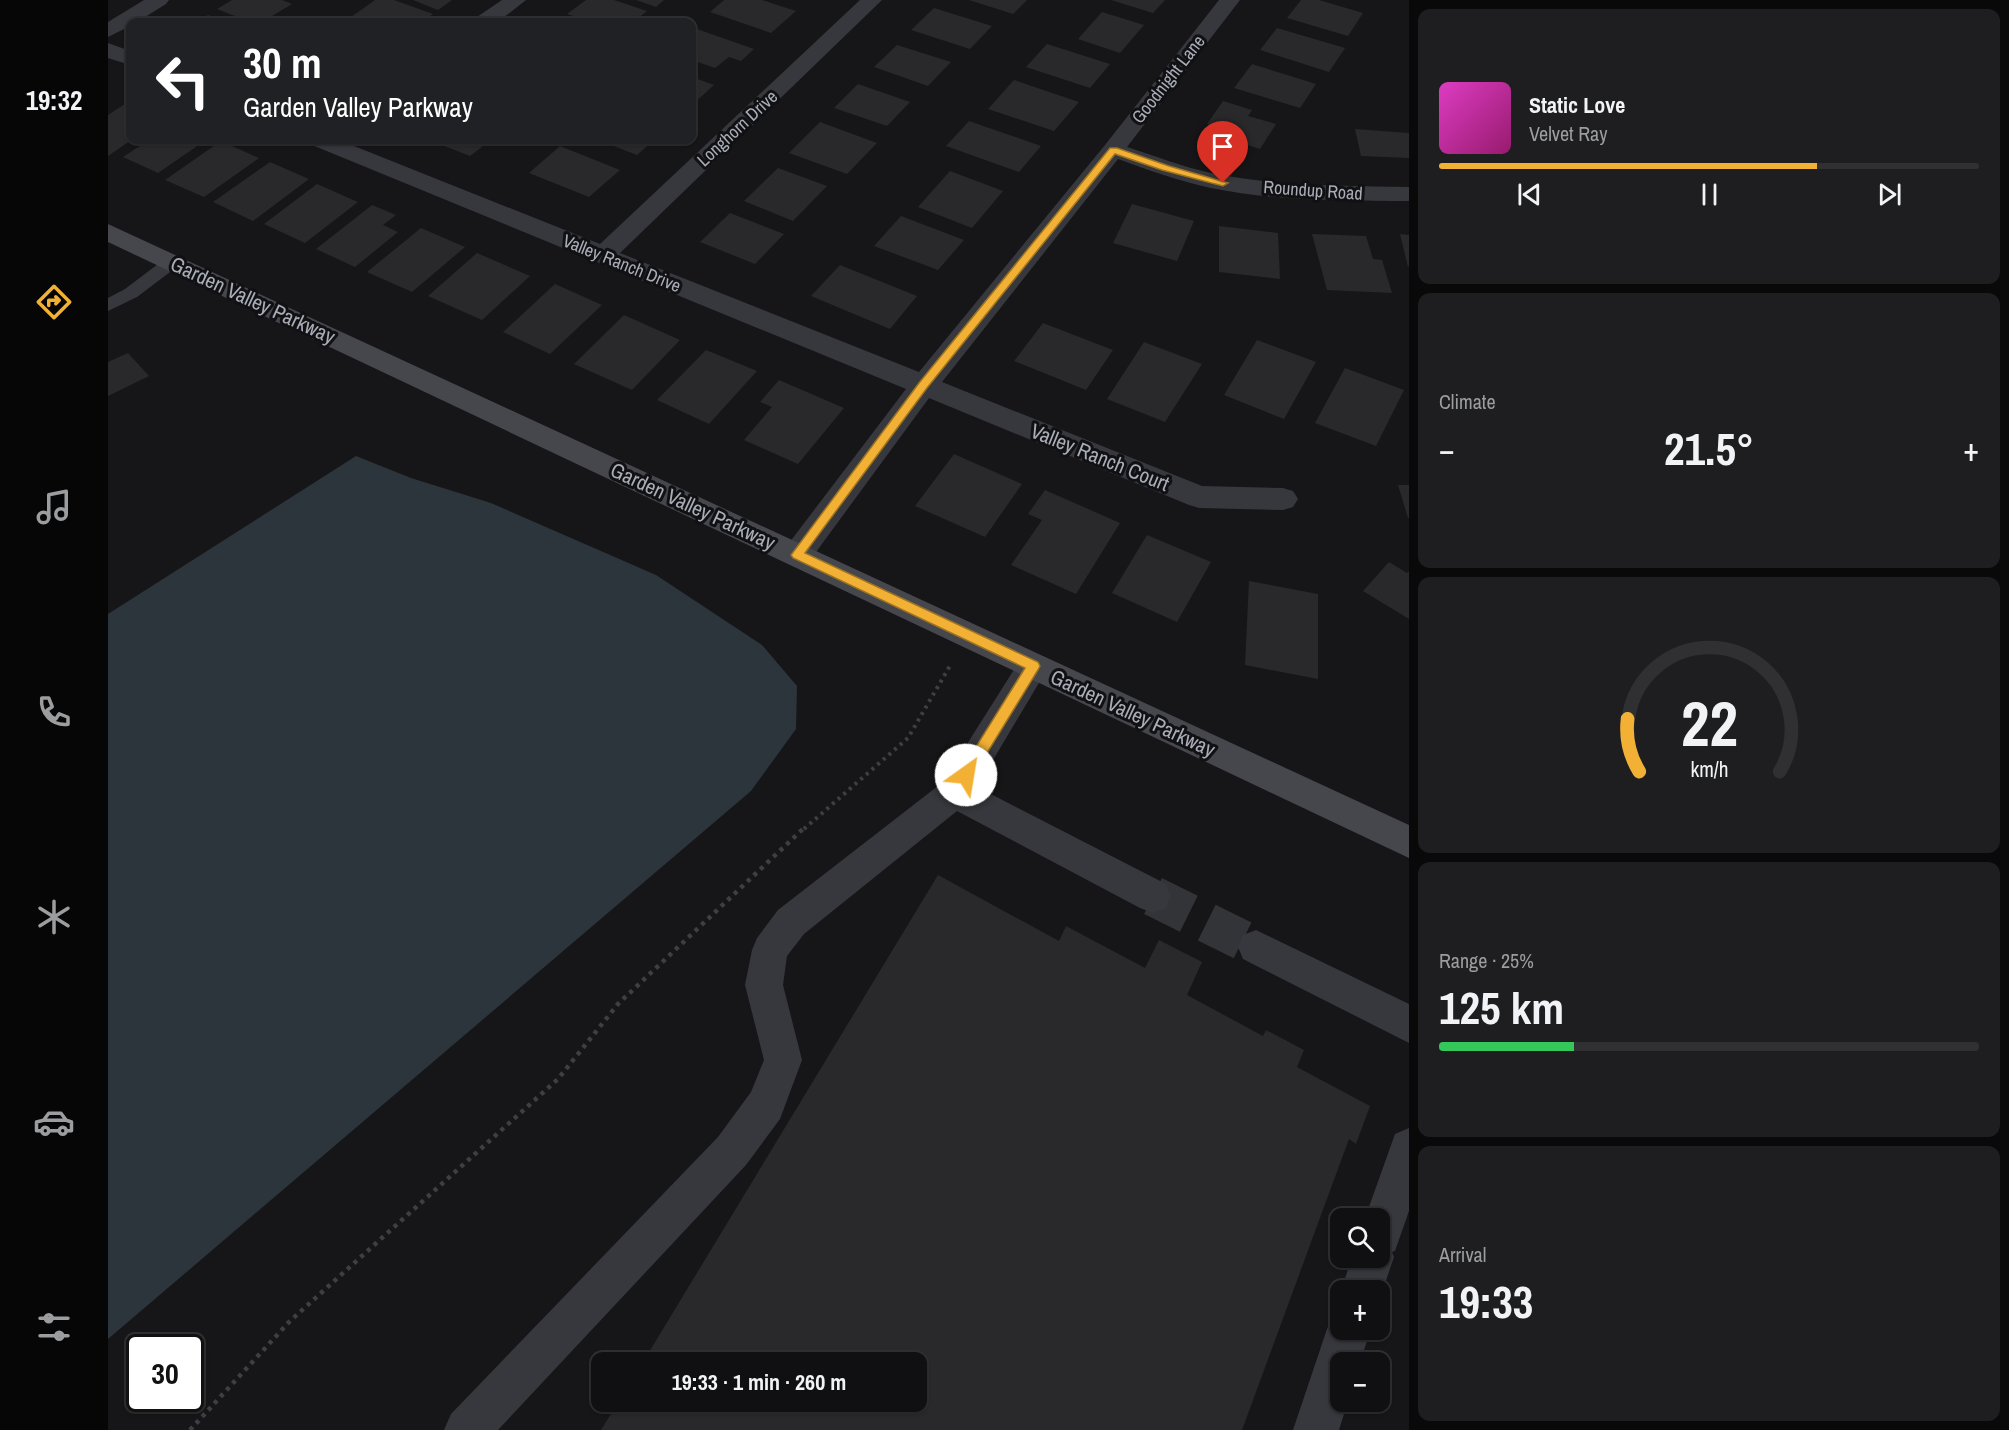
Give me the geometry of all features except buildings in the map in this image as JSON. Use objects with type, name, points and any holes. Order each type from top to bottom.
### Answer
[{"type":"street","points":[[129,18],[159,0]]},
{"type":"street","points":[[491,18],[516,0]]},
{"type":"street","name":"Longhorn Drive","points":[[603,255],[872,0]]},
{"type":"street","name":"Goodnight Lane","points":[[797,555],[923,386],[1113,150],[1230,0]]},
{"type":"street","points":[[108,31],[126,20]]},
{"type":"street","points":[[108,50],[126,57]]},
{"type":"street","name":"Valley Ranch Drive","points":[[334,144],[923,386]]},
{"type":"street","name":"Roundup Road","points":[[1113,150],[1166,168],[1223,183],[1275,189],[1409,194]]},
{"type":"street","name":"Garden Valley Parkway","points":[[108,232],[1409,842]]},
{"type":"street","name":"Valley Ranch Court","points":[[923,386],[1199,497],[1283,499]]},
{"type":"street","points":[[467,1430],[732,1151],[766,1105],[783,1060],[764,985],[770,950],[791,922],[955,793],[1033,666]]},
{"type":"street","points":[[955,793],[1154,896]]},
{"type":"street","points":[[1256,947],[1409,1024]]},
{"type":"street","points":[[1389,1208],[1409,1148]]},
{"type":"street","points":[[1316,1430],[1345,1340]]},
{"type":"lane","points":[[108,305],[131,292],[172,262]]},
{"type":"path","points":[[190,1430],[290,1321],[558,1079],[626,996],[816,817],[908,738],[936,687],[970,636]]},
{"type":"shaded area","points":[[356,456],[411,478],[491,503],[656,575],[762,645],[797,686],[796,729],[751,791],[108,1339],[108,614]]},
{"type":"tunnel","points":[[1153,896],[1256,947]]},
{"type":"route","points":[[966,775],[1033,666],[797,555],[923,386],[1113,150],[1166,168],[1223,183]]}]
